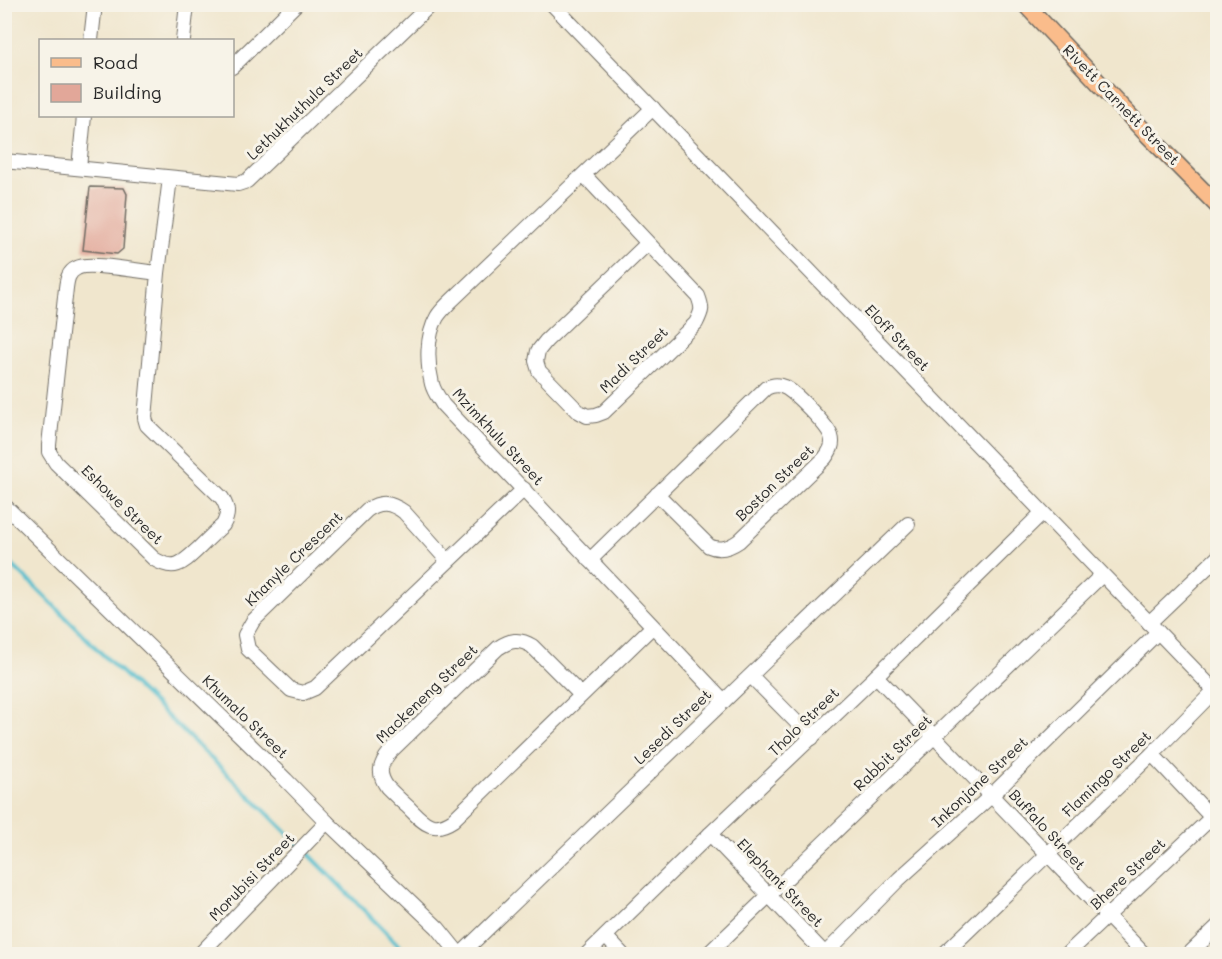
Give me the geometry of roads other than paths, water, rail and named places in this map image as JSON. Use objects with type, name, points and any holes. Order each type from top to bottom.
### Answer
[{"type":"main road","name":"Rivett Carnett Street","points":[[1025,4],[1135,122],[1218,206]]},
{"type":"street","points":[[91,39],[94,4]]},
{"type":"street","points":[[183,39],[187,4]]},
{"type":"street","points":[[234,65],[296,4]]},
{"type":"street","name":"Lethukhuthula Street","points":[[4,161],[238,184],[248,181],[431,4]]},
{"type":"street","name":"Eloff Street","points":[[552,4],[1216,693]]},
{"type":"street","name":"Mzimkhulu Street","points":[[653,108],[437,317],[431,333],[430,372],[432,386],[443,405],[724,701]]},
{"type":"street","points":[[79,168],[84,117]]},
{"type":"street","name":"Madi Street","points":[[584,175],[698,296],[702,312],[696,323],[604,412],[586,416],[578,411],[539,371],[536,362],[538,351],[648,243]]},
{"type":"street","name":"Eshowe Street","points":[[158,273],[89,265],[77,267],[69,274],[49,452],[56,463],[154,559],[161,564],[175,566],[186,561],[223,525],[228,511],[222,498],[146,422],[158,273],[170,178]]},
{"type":"street","name":"Boston Street","points":[[590,560],[657,494],[761,392],[771,386],[777,385],[792,391],[831,435],[830,452],[825,458],[739,541],[728,547],[721,549],[709,546],[657,494]]},
{"type":"street","name":"Khanyle Crescent","points":[[448,561],[396,506],[380,504],[372,507],[253,621],[245,635],[248,649],[291,690],[303,693],[310,691],[321,684],[524,489]]},
{"type":"street","name":"Khumalo Street","points":[[4,505],[438,928],[460,954]]},
{"type":"street","name":"Tholo Street","points":[[587,954],[1042,513]]},
{"type":"street","name":"Lesedi Street","points":[[460,954],[908,524]]},
{"type":"street","name":"Inkonjane Street","points":[[825,954],[899,879],[992,795],[1154,627],[1218,556]]},
{"type":"street","name":"Rabbit Street","points":[[708,954],[1102,575]]},
{"type":"street","name":"Mackeneng Street","points":[[581,695],[532,646],[516,641],[505,643],[390,752],[381,766],[382,781],[422,822],[434,826],[446,825],[652,627]]},
{"type":"street","points":[[751,676],[812,738]]},
{"type":"street","name":"Buffalo Street","points":[[876,676],[1144,954]]},
{"type":"street","name":"Flamingo Street","points":[[944,954],[1216,693]]},
{"type":"street","points":[[1152,754],[1215,821]]},
{"type":"street","name":"Bhere Street","points":[[1067,954],[1215,821]]},
{"type":"street","name":"Morubisi Street","points":[[200,954],[327,822]]},
{"type":"street","name":"Elephant Street","points":[[710,834],[825,954]]},
{"type":"street","points":[[1192,953],[1218,926]]},
{"type":"street","points":[[606,937],[622,954]]},
{"type":"waterway","points":[[4,558],[299,845]]},
{"type":"waterway","points":[[305,850],[407,954]]}]
